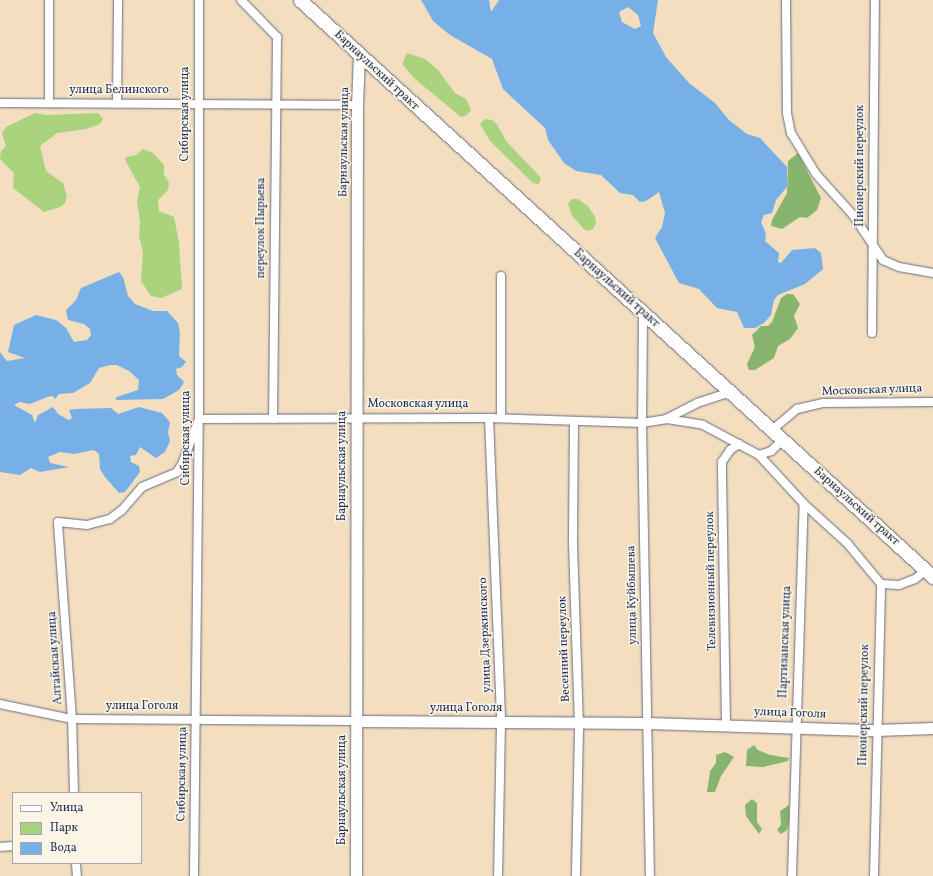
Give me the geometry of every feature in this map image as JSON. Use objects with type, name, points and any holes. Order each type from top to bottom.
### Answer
[{"type":"main road","name":"Барнаульский тракт","points":[[300,0],[359,56],[643,313],[728,393],[772,430],[929,574]]},
{"type":"street","points":[[49,0],[49,103]]},
{"type":"street","points":[[117,103],[118,0]]},
{"type":"street","name":"Сибирская улица","points":[[194,876],[199,419],[199,0]]},
{"type":"street","name":"переулок Пырьева","points":[[241,0],[277,37],[272,419]]},
{"type":"street","points":[[786,0],[787,113],[791,133],[816,174],[853,215],[883,260],[898,267],[933,273]]},
{"type":"street","name":"Пионерский переулок","points":[[872,333],[874,0]]},
{"type":"street","name":"Барнаульская улица","points":[[356,876],[357,105],[359,56]]},
{"type":"street","name":"улица Белинского","points":[[0,102],[357,105]]},
{"type":"street","points":[[501,276],[501,418]]},
{"type":"street","name":"улица Куйбышева","points":[[643,313],[642,423],[650,876]]},
{"type":"street","name":"Московская улица","points":[[199,419],[356,417],[501,418],[642,423],[666,419],[697,403],[728,393]]},
{"type":"street","name":"Московская улица","points":[[772,430],[798,409],[824,403],[933,402]]},
{"type":"street","name":"улица Дзержинского","points":[[489,418],[501,722],[498,876]]},
{"type":"street","name":"Алтайская улица","points":[[74,792],[72,720],[58,522],[87,525],[110,519],[122,510],[142,487],[177,472],[183,462],[199,419]]},
{"type":"street","points":[[666,419],[703,425],[759,455],[804,504],[847,543],[881,584],[899,585],[929,574]]},
{"type":"street","name":"Весенний переулок","points":[[574,421],[573,544],[579,723],[576,876]]},
{"type":"street","points":[[759,455],[771,451],[783,440]]},
{"type":"street","name":"Телевизионный переулок","points":[[726,726],[722,462],[730,450],[739,444]]},
{"type":"street","name":"Партизанская улица","points":[[792,876],[795,728],[804,504]]},
{"type":"street","name":"Пионерский переулок","points":[[874,876],[876,730],[881,584]]},
{"type":"street","name":"улица Гоголя","points":[[0,704],[72,720],[648,723],[876,730],[933,728]]},
{"type":"street","points":[[0,847],[12,846]]},
{"type":"street","points":[[76,864],[77,876]]},
{"type":"green space","points":[[407,53],[425,59],[438,70],[455,93],[466,99],[471,110],[467,115],[461,117],[415,79],[402,64]]},
{"type":"green space","points":[[35,113],[47,115],[98,113],[103,119],[100,124],[86,129],[57,133],[40,146],[46,171],[63,183],[67,197],[65,203],[60,207],[44,212],[13,188],[14,173],[0,159],[1,151],[6,146],[2,133],[6,127]]},
{"type":"green space","points":[[485,119],[492,120],[497,124],[506,141],[541,178],[539,184],[533,183],[490,141],[480,124]]},
{"type":"green space","points":[[143,149],[153,153],[164,165],[164,175],[169,183],[168,190],[158,200],[159,211],[174,217],[179,243],[182,289],[161,298],[151,296],[141,281],[143,252],[139,236],[140,222],[137,202],[140,187],[125,160],[126,157],[136,155]]},
{"type":"green space","points":[[798,153],[821,198],[817,210],[807,218],[800,217],[782,229],[771,226],[772,220],[787,193],[788,161]]},
{"type":"green space","points":[[572,199],[578,199],[588,206],[595,217],[596,223],[593,229],[586,231],[572,216],[568,204]]},
{"type":"green space","points":[[787,294],[793,294],[800,304],[794,316],[798,328],[790,339],[778,346],[774,358],[755,370],[749,370],[747,364],[755,347],[752,335],[761,326],[768,326],[772,322],[781,298]]},
{"type":"green space","points":[[754,745],[758,750],[770,755],[789,758],[788,761],[763,767],[746,766],[747,750]]},
{"type":"green space","points":[[725,752],[734,757],[721,776],[715,792],[707,792],[710,771],[716,763],[716,755]]},
{"type":"green space","points":[[752,799],[757,803],[757,822],[762,829],[759,834],[746,816],[745,805]]},
{"type":"green space","points":[[789,805],[789,821],[787,830],[781,834],[777,830],[781,825],[780,811]]},
{"type":"water","points":[[421,0],[489,0],[491,12],[499,0],[658,0],[653,33],[666,57],[689,83],[715,103],[729,120],[747,134],[760,138],[787,167],[787,187],[776,200],[772,213],[764,215],[761,222],[766,234],[765,241],[779,253],[778,262],[781,263],[792,250],[815,248],[821,253],[823,269],[805,284],[778,295],[774,300],[771,315],[764,323],[755,328],[744,328],[737,312],[717,308],[699,289],[679,283],[655,238],[662,227],[665,213],[659,192],[646,201],[640,202],[633,195],[620,193],[601,175],[576,171],[564,163],[548,140],[545,128],[503,89],[492,59],[450,35],[433,21]],"holes":[[[628,7],[638,15],[641,26],[635,29],[622,22],[619,12]]]},
{"type":"water","points":[[119,272],[123,277],[128,296],[135,304],[153,311],[167,311],[178,323],[180,333],[179,356],[186,362],[182,367],[176,369],[177,375],[184,382],[179,390],[163,399],[115,399],[138,390],[139,380],[129,371],[117,365],[110,365],[99,368],[90,383],[73,393],[59,394],[55,399],[53,396],[30,404],[20,402],[14,405],[32,415],[35,423],[38,415],[53,407],[58,414],[69,420],[72,418],[69,410],[75,409],[111,408],[118,414],[139,407],[162,413],[170,422],[168,432],[170,441],[165,452],[156,458],[140,447],[136,455],[130,456],[131,462],[139,466],[140,472],[125,492],[119,493],[100,469],[99,454],[94,450],[74,454],[60,452],[48,457],[50,463],[69,467],[40,472],[31,468],[20,475],[0,472],[0,352],[7,361],[25,358],[8,352],[14,325],[36,315],[56,320],[66,328],[74,342],[87,340],[91,335],[90,329],[84,324],[68,320],[66,310],[76,300],[81,288]]}]
